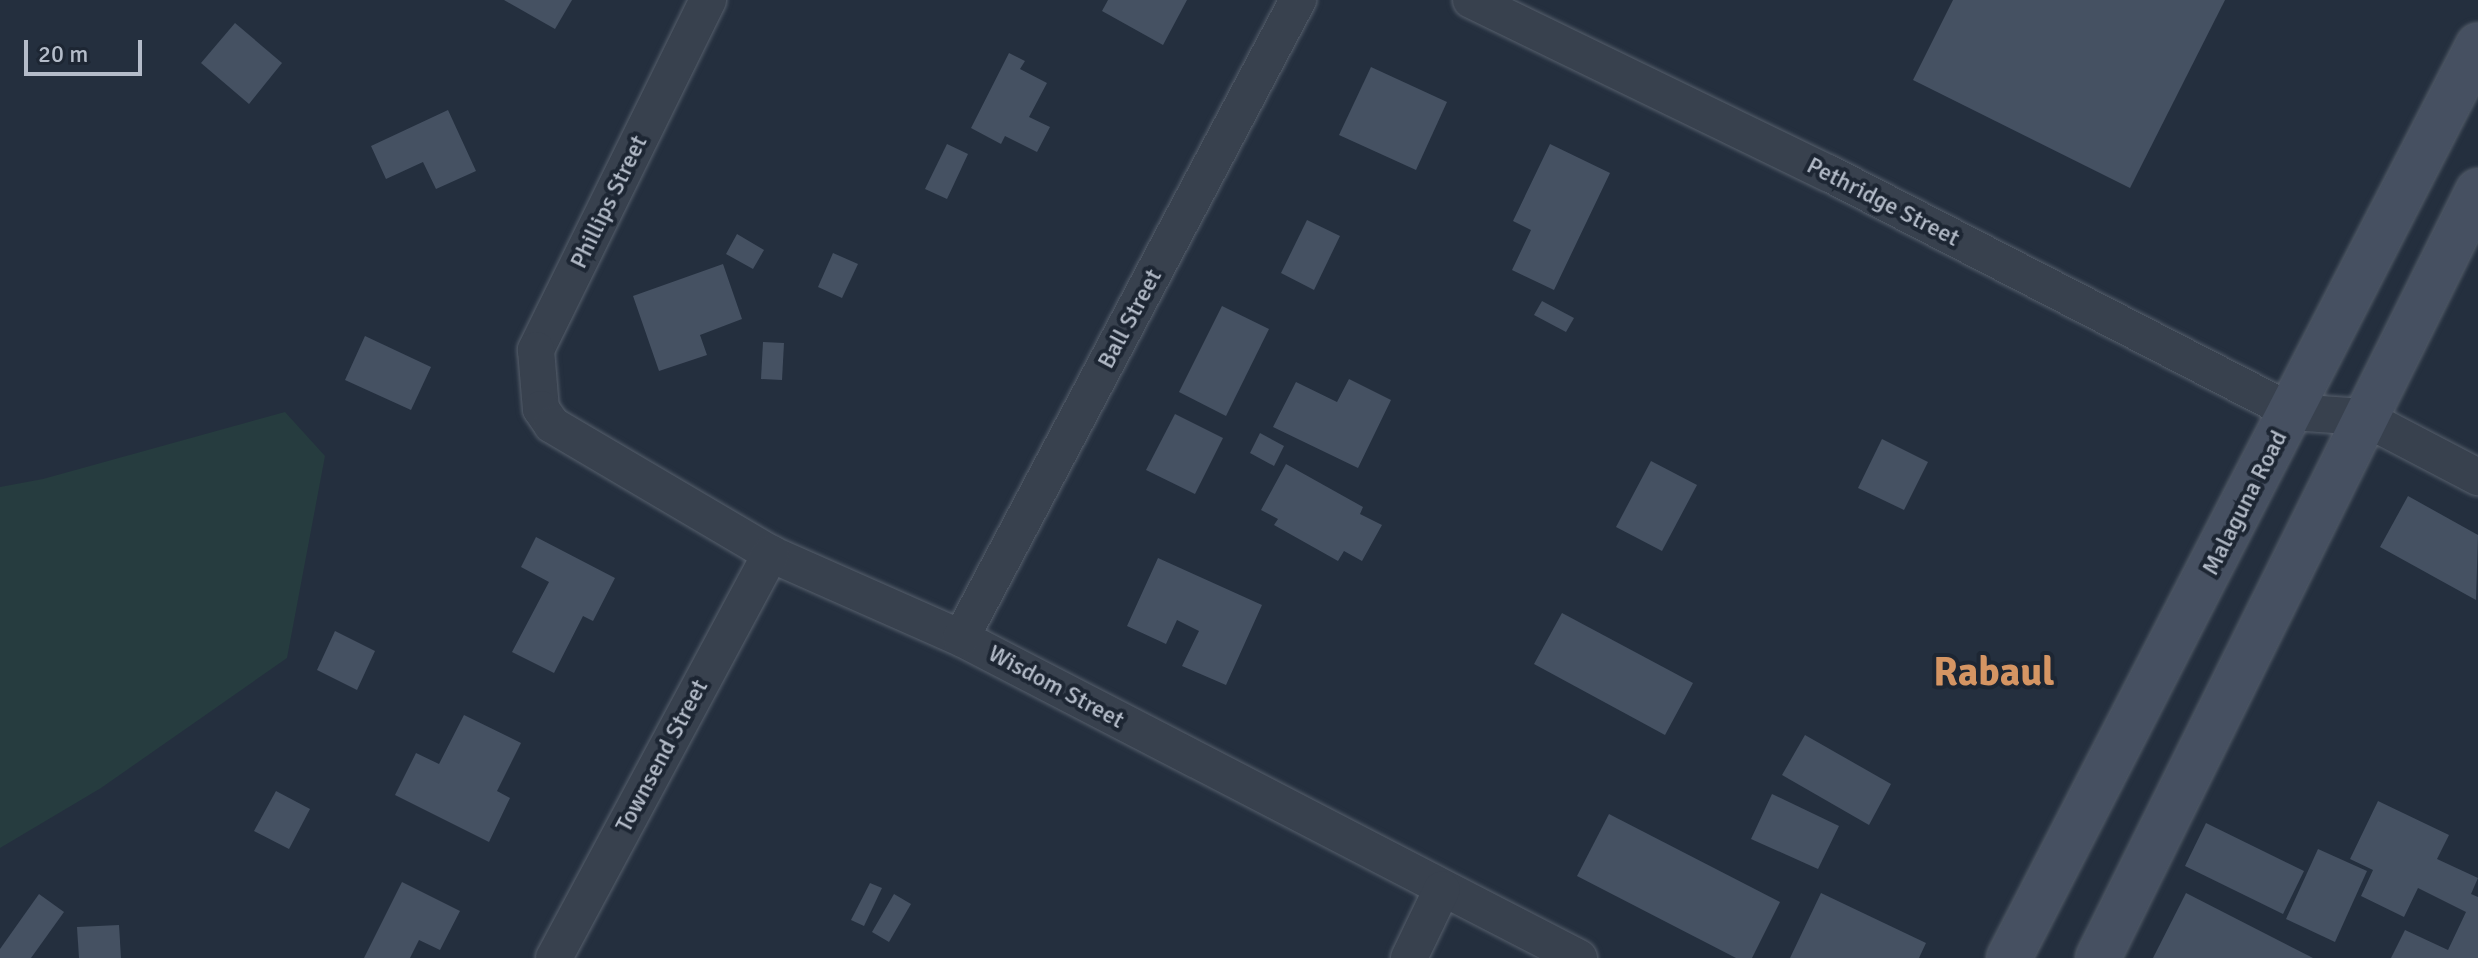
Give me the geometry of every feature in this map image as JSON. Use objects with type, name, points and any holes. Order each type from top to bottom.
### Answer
[{"type":"street","name":"Phillips Street","points":[[541,409],[536,350],[708,0]]},
{"type":"street","name":"Ball Street","points":[[961,638],[1298,0]]},
{"type":"street","name":"Pethridge Street","points":[[1471,0],[1828,173],[2292,412]]},
{"type":"street","name":"Malaguna Road","points":[[2009,958],[2478,46]]},
{"type":"street","points":[[2098,958],[2363,417],[2478,191]]},
{"type":"street","name":"Wisdom Street","points":[[541,409],[552,425],[562,432],[771,554],[961,638],[1579,958]]},
{"type":"street","points":[[2292,412],[2363,417],[2478,477]]},
{"type":"street","name":"Townsend Street","points":[[554,958],[771,554]]},
{"type":"street","points":[[1409,958],[1442,889]]},
{"type":"green space","points":[[285,412],[325,456],[287,658],[101,788],[0,848],[0,487],[43,479]]},
{"type":"building","points":[[504,0],[572,0],[555,29]]},
{"type":"building","points":[[1108,0],[1187,0],[1163,45],[1102,11]]},
{"type":"building","points":[[1953,0],[2225,0],[2130,188],[1913,80]]},
{"type":"building","points":[[235,23],[282,63],[249,104],[201,63]]},
{"type":"building","points":[[1009,53],[1025,61],[1020,69],[1047,83],[1029,117],[1050,127],[1037,152],[1005,136],[1001,144],[971,128]]},
{"type":"building","points":[[1371,67],[1447,102],[1416,170],[1339,135]]},
{"type":"building","points":[[448,110],[476,171],[436,189],[423,162],[386,179],[371,146]]},
{"type":"building","points":[[947,144],[968,154],[947,199],[925,189]]},
{"type":"building","points":[[1550,144],[1610,173],[1554,290],[1512,270],[1531,230],[1513,221]]},
{"type":"building","points":[[1307,220],[1340,236],[1314,290],[1281,273]]},
{"type":"building","points":[[737,234],[764,250],[753,269],[726,254]]},
{"type":"building","points":[[833,253],[858,264],[842,298],[818,287]]},
{"type":"building","points":[[723,264],[742,319],[700,335],[707,355],[659,371],[633,296]]},
{"type":"building","points":[[1542,301],[1574,318],[1566,332],[1534,315]]},
{"type":"building","points":[[1222,306],[1269,329],[1226,416],[1179,392]]},
{"type":"building","points":[[365,336],[431,367],[411,410],[345,380]]},
{"type":"building","points":[[763,342],[784,343],[782,380],[761,379]]},
{"type":"building","points":[[1349,379],[1391,400],[1358,468],[1273,427],[1296,382],[1337,402]]},
{"type":"building","points":[[1175,414],[1223,438],[1195,494],[1146,470]]},
{"type":"building","points":[[1260,433],[1284,446],[1274,466],[1250,453]]},
{"type":"building","points":[[1882,439],[1928,462],[1904,510],[1858,488]]},
{"type":"building","points":[[1651,461],[1697,485],[1662,551],[1616,527]]},
{"type":"building","points":[[1286,464],[1363,507],[1360,514],[1382,525],[1362,561],[1344,551],[1338,561],[1274,525],[1278,519],[1261,510]]},
{"type":"building","points":[[2408,496],[2478,535],[2476,600],[2380,547]]},
{"type":"building","points":[[536,537],[615,578],[593,621],[583,616],[554,673],[512,652],[549,582],[521,567]]},
{"type":"building","points":[[1158,558],[1262,605],[1226,685],[1182,666],[1199,631],[1177,620],[1166,644],[1127,626]]},
{"type":"building","points":[[1562,613],[1693,683],[1665,735],[1534,664]]},
{"type":"building","points":[[335,631],[375,651],[357,690],[317,670]]},
{"type":"building","points":[[464,715],[521,743],[497,791],[510,798],[489,842],[395,795],[416,753],[439,764]]},
{"type":"building","points":[[1805,735],[1891,784],[1869,825],[1782,775]]},
{"type":"building","points":[[276,791],[310,809],[289,849],[254,831]]},
{"type":"building","points":[[1772,794],[1839,826],[1818,869],[1751,839]]},
{"type":"building","points":[[2378,801],[2449,835],[2437,859],[2478,878],[2471,894],[2478,897],[2478,958],[2391,958],[2405,930],[2448,950],[2466,912],[2418,888],[2404,917],[2361,896],[2373,870],[2350,859]]},
{"type":"building","points":[[1609,814],[1780,902],[1752,958],[1736,958],[1577,876]]},
{"type":"building","points":[[2206,823],[2304,871],[2283,914],[2185,866]]},
{"type":"building","points":[[2318,849],[2367,871],[2335,942],[2286,919]]},
{"type":"building","points":[[402,882],[460,911],[440,950],[419,940],[410,958],[364,958]]},
{"type":"building","points":[[870,883],[882,888],[864,926],[851,920]]},
{"type":"building","points":[[1821,893],[1926,943],[1919,958],[1790,958]]},
{"type":"building","points":[[2186,893],[2313,958],[2153,958]]},
{"type":"building","points":[[39,894],[64,912],[31,958],[0,958],[0,949]]},
{"type":"building","points":[[894,894],[911,904],[889,942],[872,932]]},
{"type":"building","points":[[119,925],[121,958],[79,958],[77,927]]},
{"type":"district","name":"Rabaul","points":[[1994,672]]}]
